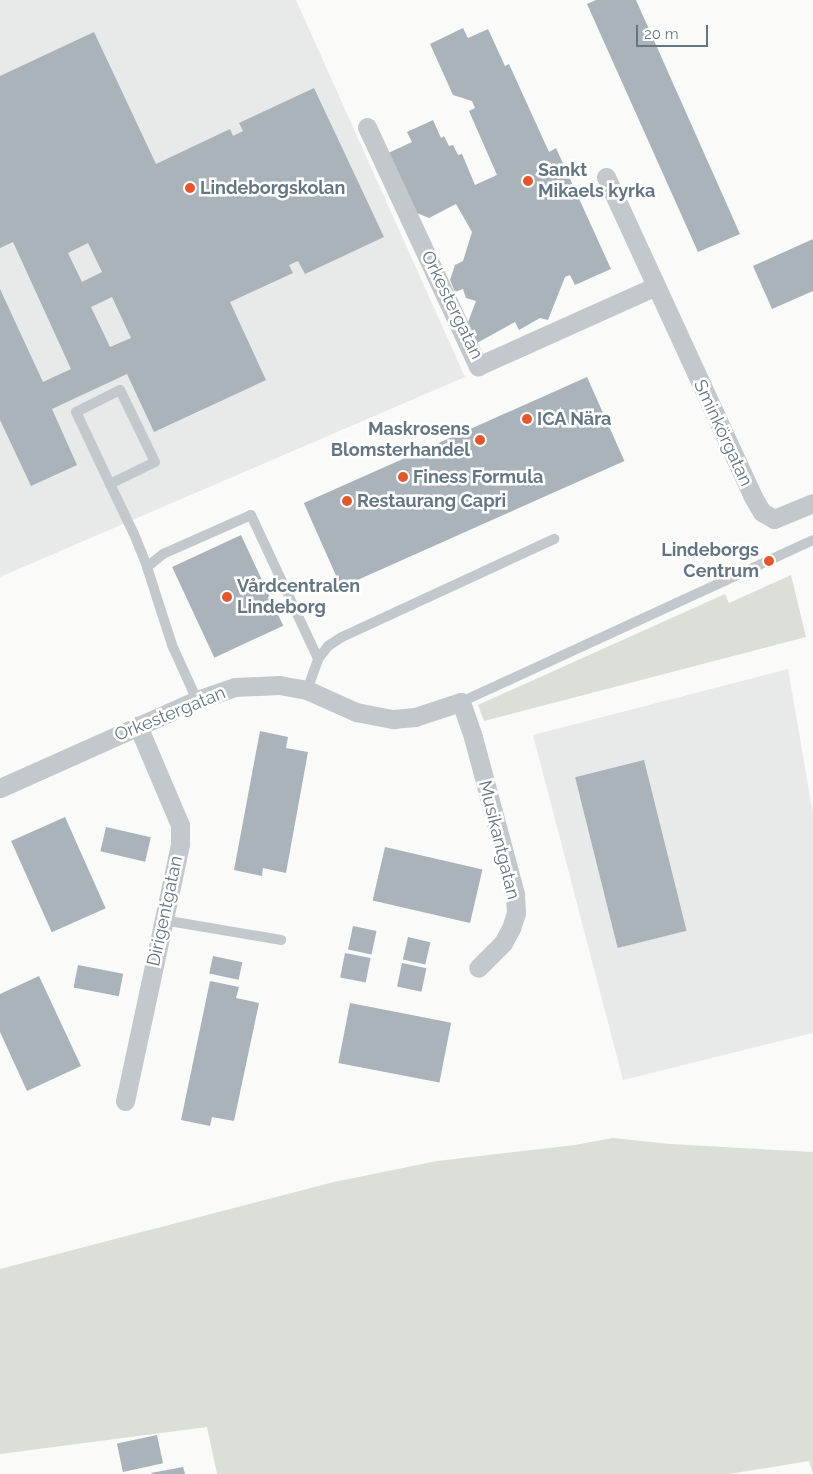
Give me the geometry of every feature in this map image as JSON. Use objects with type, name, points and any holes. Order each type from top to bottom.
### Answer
[{"type":"street","name":"Orkestergatan","points":[[367,126],[478,366],[659,294]]},
{"type":"street","points":[[606,177],[659,294]]},
{"type":"street","name":"Sminkörgatan","points":[[659,294],[752,495],[762,512],[774,519],[813,503]]},
{"type":"street","name":"Orkestergatan","points":[[0,788],[197,700],[235,688],[279,685],[308,690],[356,712],[393,719],[416,718],[461,702]]},
{"type":"street","name":"Musikantgatan","points":[[461,702],[473,737],[515,894],[516,913],[511,928],[503,943],[478,968]]},
{"type":"street","name":"Dirigentgatan","points":[[125,1101],[180,844],[180,825],[138,726]]},
{"type":"lane","points":[[110,484],[155,462],[120,390],[76,412],[147,567],[172,645],[197,700]]},
{"type":"lane","points":[[147,567],[163,554],[251,515],[318,660]]},
{"type":"lane","points":[[308,690],[318,660],[328,646],[342,637],[554,539]]},
{"type":"lane","points":[[461,702],[813,540]]},
{"type":"lane","points":[[164,920],[281,940]]},
{"type":"shaded area","name":"Lindeborgskolan","points":[[0,0],[296,0],[465,377],[0,577]]},
{"type":"shaded area","points":[[791,575],[806,637],[484,721],[478,705],[725,594],[729,603]]},
{"type":"shaded area","points":[[788,669],[813,814],[813,1033],[623,1080],[533,735]]},
{"type":"shaded area","points":[[613,1138],[670,1144],[813,1152],[813,1474],[809,1461],[729,1474],[217,1474],[207,1427],[0,1454],[0,1269],[334,1182],[437,1161],[575,1145]]},
{"type":"building","points":[[596,0],[636,0],[740,234],[698,252],[587,4]]},
{"type":"building","name":"Sankt Mikaels kyrka","points":[[463,28],[468,38],[488,29],[505,66],[509,64],[549,152],[556,148],[611,269],[575,285],[570,275],[565,277],[548,320],[540,318],[519,330],[515,322],[477,343],[468,322],[476,301],[466,298],[463,289],[455,292],[450,280],[455,265],[463,261],[472,232],[456,204],[429,218],[412,211],[386,154],[412,142],[407,132],[433,120],[441,138],[444,136],[449,146],[453,145],[458,155],[462,154],[475,185],[497,175],[469,111],[475,108],[472,101],[453,95],[430,44]]},
{"type":"building","points":[[94,32],[156,164],[230,129],[233,136],[243,131],[239,123],[314,88],[384,237],[305,274],[298,261],[289,265],[293,273],[230,302],[266,380],[154,432],[127,374],[52,409],[77,465],[31,486],[0,420],[0,289],[43,382],[71,369],[13,242],[0,248],[0,76]],"holes":[[[88,243],[102,272],[82,282],[68,253]],[[112,297],[131,338],[110,347],[91,307]]]},
{"type":"building","points":[[813,239],[813,291],[772,309],[753,266]]},
{"type":"building","points":[[587,377],[624,461],[341,587],[304,503]]},
{"type":"building","name":"Vårdcentralen Lindeborg","points":[[241,535],[283,626],[214,658],[172,567]]},
{"type":"building","points":[[260,731],[288,737],[286,748],[308,752],[286,873],[263,868],[262,876],[234,870]]},
{"type":"building","points":[[644,760],[687,931],[618,948],[575,777]]},
{"type":"building","points":[[65,817],[106,908],[52,932],[11,841]]},
{"type":"building","points":[[106,827],[151,837],[145,862],[100,851]]},
{"type":"building","points":[[385,847],[482,869],[470,923],[373,901]]},
{"type":"building","points":[[353,926],[376,931],[371,954],[348,949]]},
{"type":"building","points":[[408,937],[430,942],[425,965],[403,959]]},
{"type":"building","points":[[345,953],[371,958],[366,983],[340,978]]},
{"type":"building","points":[[213,956],[242,962],[239,980],[209,974]]},
{"type":"building","points":[[402,963],[426,968],[421,992],[397,986]]},
{"type":"building","points":[[78,965],[123,974],[119,996],[74,988]]},
{"type":"building","points":[[39,976],[81,1066],[27,1091],[0,1032],[0,994]]},
{"type":"building","points":[[210,981],[239,987],[236,998],[259,1003],[234,1121],[212,1117],[210,1126],[181,1120]]},
{"type":"building","points":[[350,1003],[451,1023],[439,1083],[338,1063]]},
{"type":"building","points":[[157,1435],[163,1463],[123,1472],[117,1444]]},
{"type":"building","points":[[183,1467],[185,1474],[151,1473]]},
{"type":"place","name":"Sankt Mikaels kyrka","points":[[528,181]]},
{"type":"place","name":"Lindeborgskolan","points":[[190,188]]},
{"type":"place","name":"ICA Nära","points":[[527,419]]},
{"type":"place","name":"Maskrosens Blomsterhandel","points":[[480,440]]},
{"type":"place","name":"Finess Formula","points":[[403,477]]},
{"type":"place","name":"Restaurang Capri","points":[[347,501]]},
{"type":"place","name":"Lindeborgs Centrum","points":[[769,561]]},
{"type":"place","name":"Vårdcentralen Lindeborg","points":[[227,597]]}]
